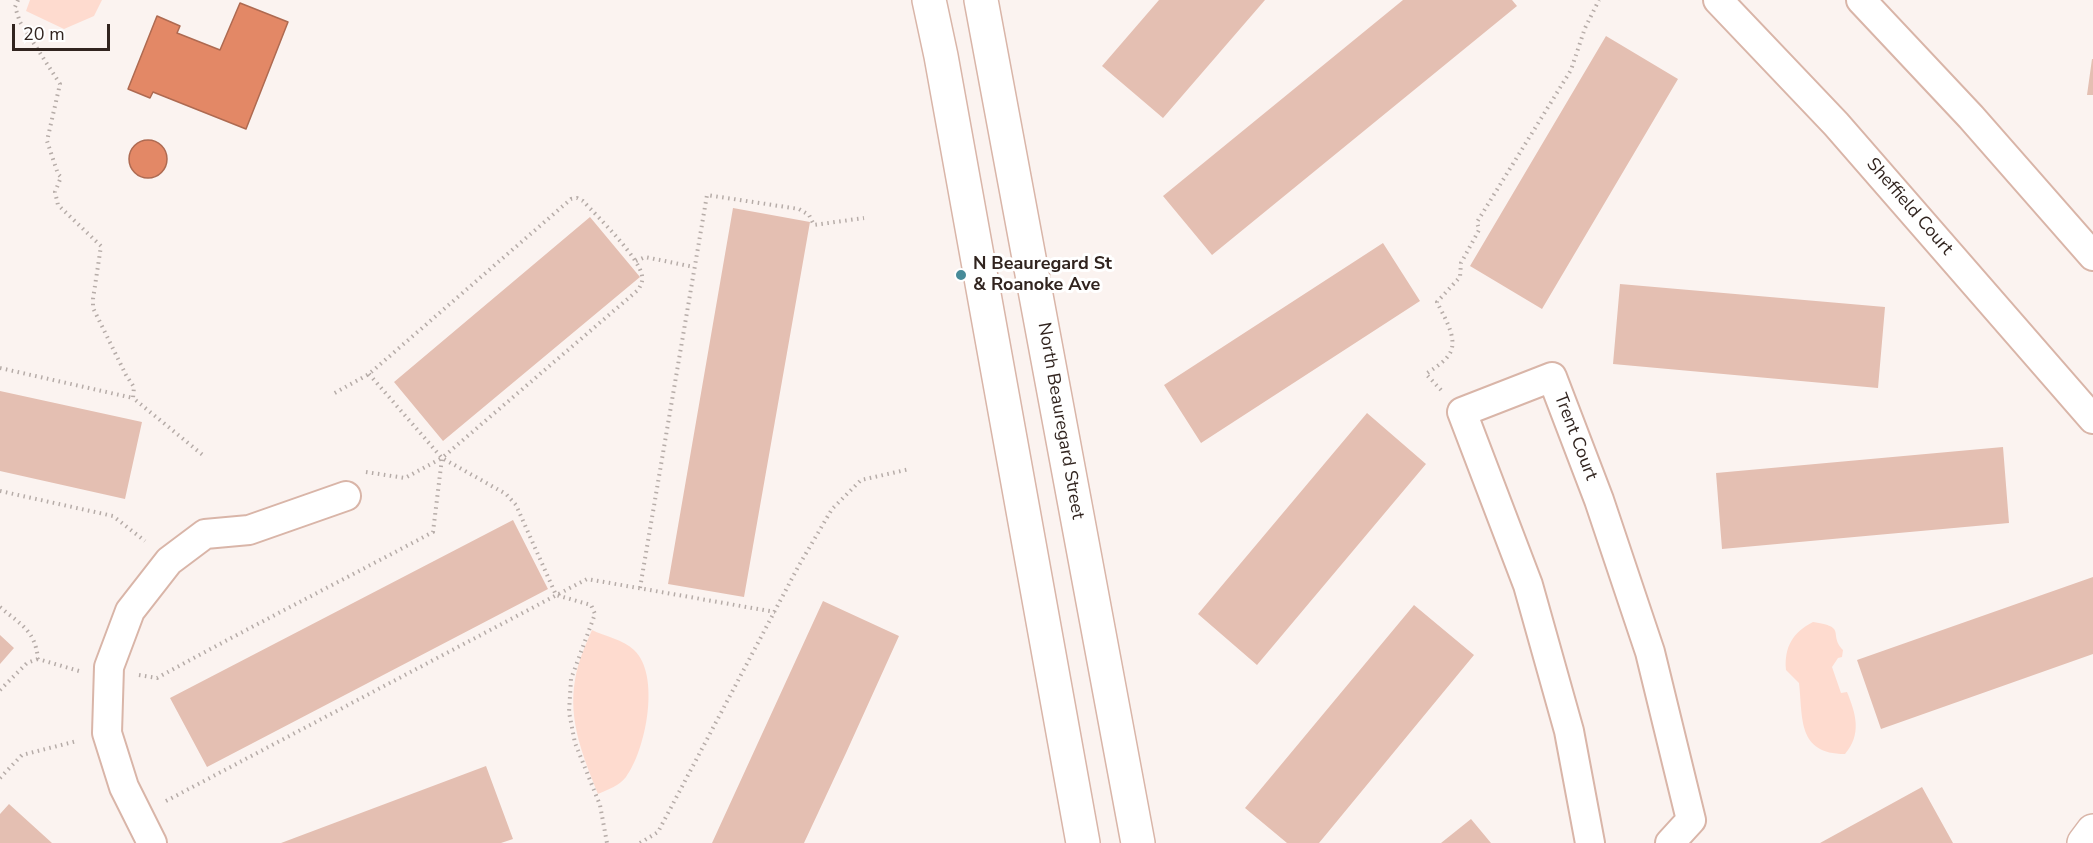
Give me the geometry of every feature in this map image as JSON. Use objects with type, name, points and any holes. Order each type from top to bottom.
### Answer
[{"type":"main road","points":[[929,0],[942,56],[1083,843]]},
{"type":"main road","name":"North Beauregard Street","points":[[981,0],[1138,843]]},
{"type":"main road","points":[[2084,843],[2093,831]]},
{"type":"street","name":"Sheffield Court","points":[[1719,0],[1836,124],[2093,419]]},
{"type":"street","points":[[1861,0],[1971,117],[2093,256]]},
{"type":"street","name":"Trent Court","points":[[1462,412],[1552,377],[1599,500],[1650,652],[1691,820],[1670,843]]},
{"type":"street","points":[[1462,412],[1528,585],[1569,731],[1590,843]]},
{"type":"street","points":[[152,843],[124,788],[107,734],[109,675],[130,611],[169,561],[206,534],[249,530],[352,483]]},
{"type":"path","points":[[18,0],[15,7],[20,22],[60,84],[47,141],[58,174],[62,177],[55,192],[58,205],[101,246],[93,308],[134,387],[133,398]]},
{"type":"path","points":[[1462,412],[1426,374],[1443,361],[1451,351],[1452,335],[1437,302],[1460,277],[1461,263],[1479,230],[1477,222],[1571,70],[1585,28],[1599,0]]},
{"type":"path","points":[[640,588],[706,195],[799,209],[808,215],[814,225],[864,218]]},
{"type":"path","points":[[331,395],[369,374],[571,199],[577,198],[583,201],[636,261],[642,274],[642,282],[638,290],[442,458],[405,478],[352,483]]},
{"type":"path","points":[[636,261],[645,257],[694,267]]},
{"type":"path","points":[[0,368],[133,398],[204,456]]},
{"type":"path","points":[[369,374],[442,458],[506,494],[516,505],[556,595]]},
{"type":"path","points":[[0,690],[27,663],[38,659],[109,675],[157,678],[252,626],[279,614],[433,532],[442,458]]},
{"type":"path","points":[[640,843],[658,832],[832,509],[861,480],[910,469]]},
{"type":"path","points":[[0,491],[113,516],[169,561]]},
{"type":"path","points":[[139,816],[587,579],[775,612]]},
{"type":"path","points":[[556,595],[591,604],[595,614],[571,679],[569,712],[575,743],[600,805],[607,843]]},
{"type":"path","points":[[0,607],[32,635],[37,646],[38,659]]},
{"type":"path","points":[[0,778],[22,755],[107,734]]},
{"type":"shaded area","points":[[30,0],[102,0],[94,16],[64,29],[26,11]]},
{"type":"shaded area","points":[[240,3],[288,22],[246,129],[153,92],[150,98],[128,89],[157,16],[180,26],[177,33],[220,50]]},
{"type":"shaded area","points":[[148,140],[162,145],[167,159],[162,173],[148,178],[134,173],[129,159],[134,145]]},
{"type":"shaded area","points":[[1813,622],[1834,629],[1843,650],[1842,657],[1838,658],[1832,667],[1841,693],[1847,692],[1856,724],[1854,739],[1845,754],[1818,748],[1810,741],[1803,721],[1799,683],[1786,670],[1788,647],[1791,641],[1800,630]]},
{"type":"shaded area","points":[[592,630],[634,650],[642,662],[649,694],[644,732],[633,765],[620,783],[598,794],[578,738],[573,695],[576,673]]},
{"type":"building","points":[[1159,0],[1265,0],[1163,118],[1102,66]]},
{"type":"building","points":[[1403,0],[1512,0],[1517,6],[1212,255],[1163,196]]},
{"type":"building","points":[[1606,36],[1678,79],[1542,309],[1470,266]]},
{"type":"building","points":[[2092,59],[2093,95],[2087,95]]},
{"type":"building","points":[[733,208],[810,222],[744,597],[668,584]]},
{"type":"building","points":[[590,217],[640,277],[443,441],[394,382]]},
{"type":"building","points":[[1383,243],[1420,301],[1201,443],[1164,385]]},
{"type":"building","points":[[1620,284],[1885,307],[1878,388],[1613,364]]},
{"type":"building","points":[[0,391],[142,422],[125,499],[0,471]]},
{"type":"building","points":[[1367,413],[1426,464],[1257,665],[1198,614]]},
{"type":"building","points":[[2003,447],[2009,523],[1722,549],[1716,473]]},
{"type":"building","points":[[513,520],[548,589],[207,767],[170,698]]},
{"type":"building","points":[[2093,577],[2093,654],[1881,729],[1857,660]]},
{"type":"building","points":[[823,601],[899,636],[846,753],[804,843],[712,843]]},
{"type":"building","points":[[1414,605],[1474,655],[1319,843],[1287,843],[1245,808]]},
{"type":"building","points":[[0,635],[14,648],[0,664]]},
{"type":"building","points":[[486,766],[513,839],[501,843],[281,843]]},
{"type":"building","points":[[1922,787],[1953,843],[1820,843]]},
{"type":"building","points":[[9,804],[52,843],[0,843],[0,814]]},
{"type":"building","points":[[1471,819],[1491,843],[1441,843]]},
{"type":"place","name":"N Beauregard St & Roanoke Ave","points":[[961,275]]}]
